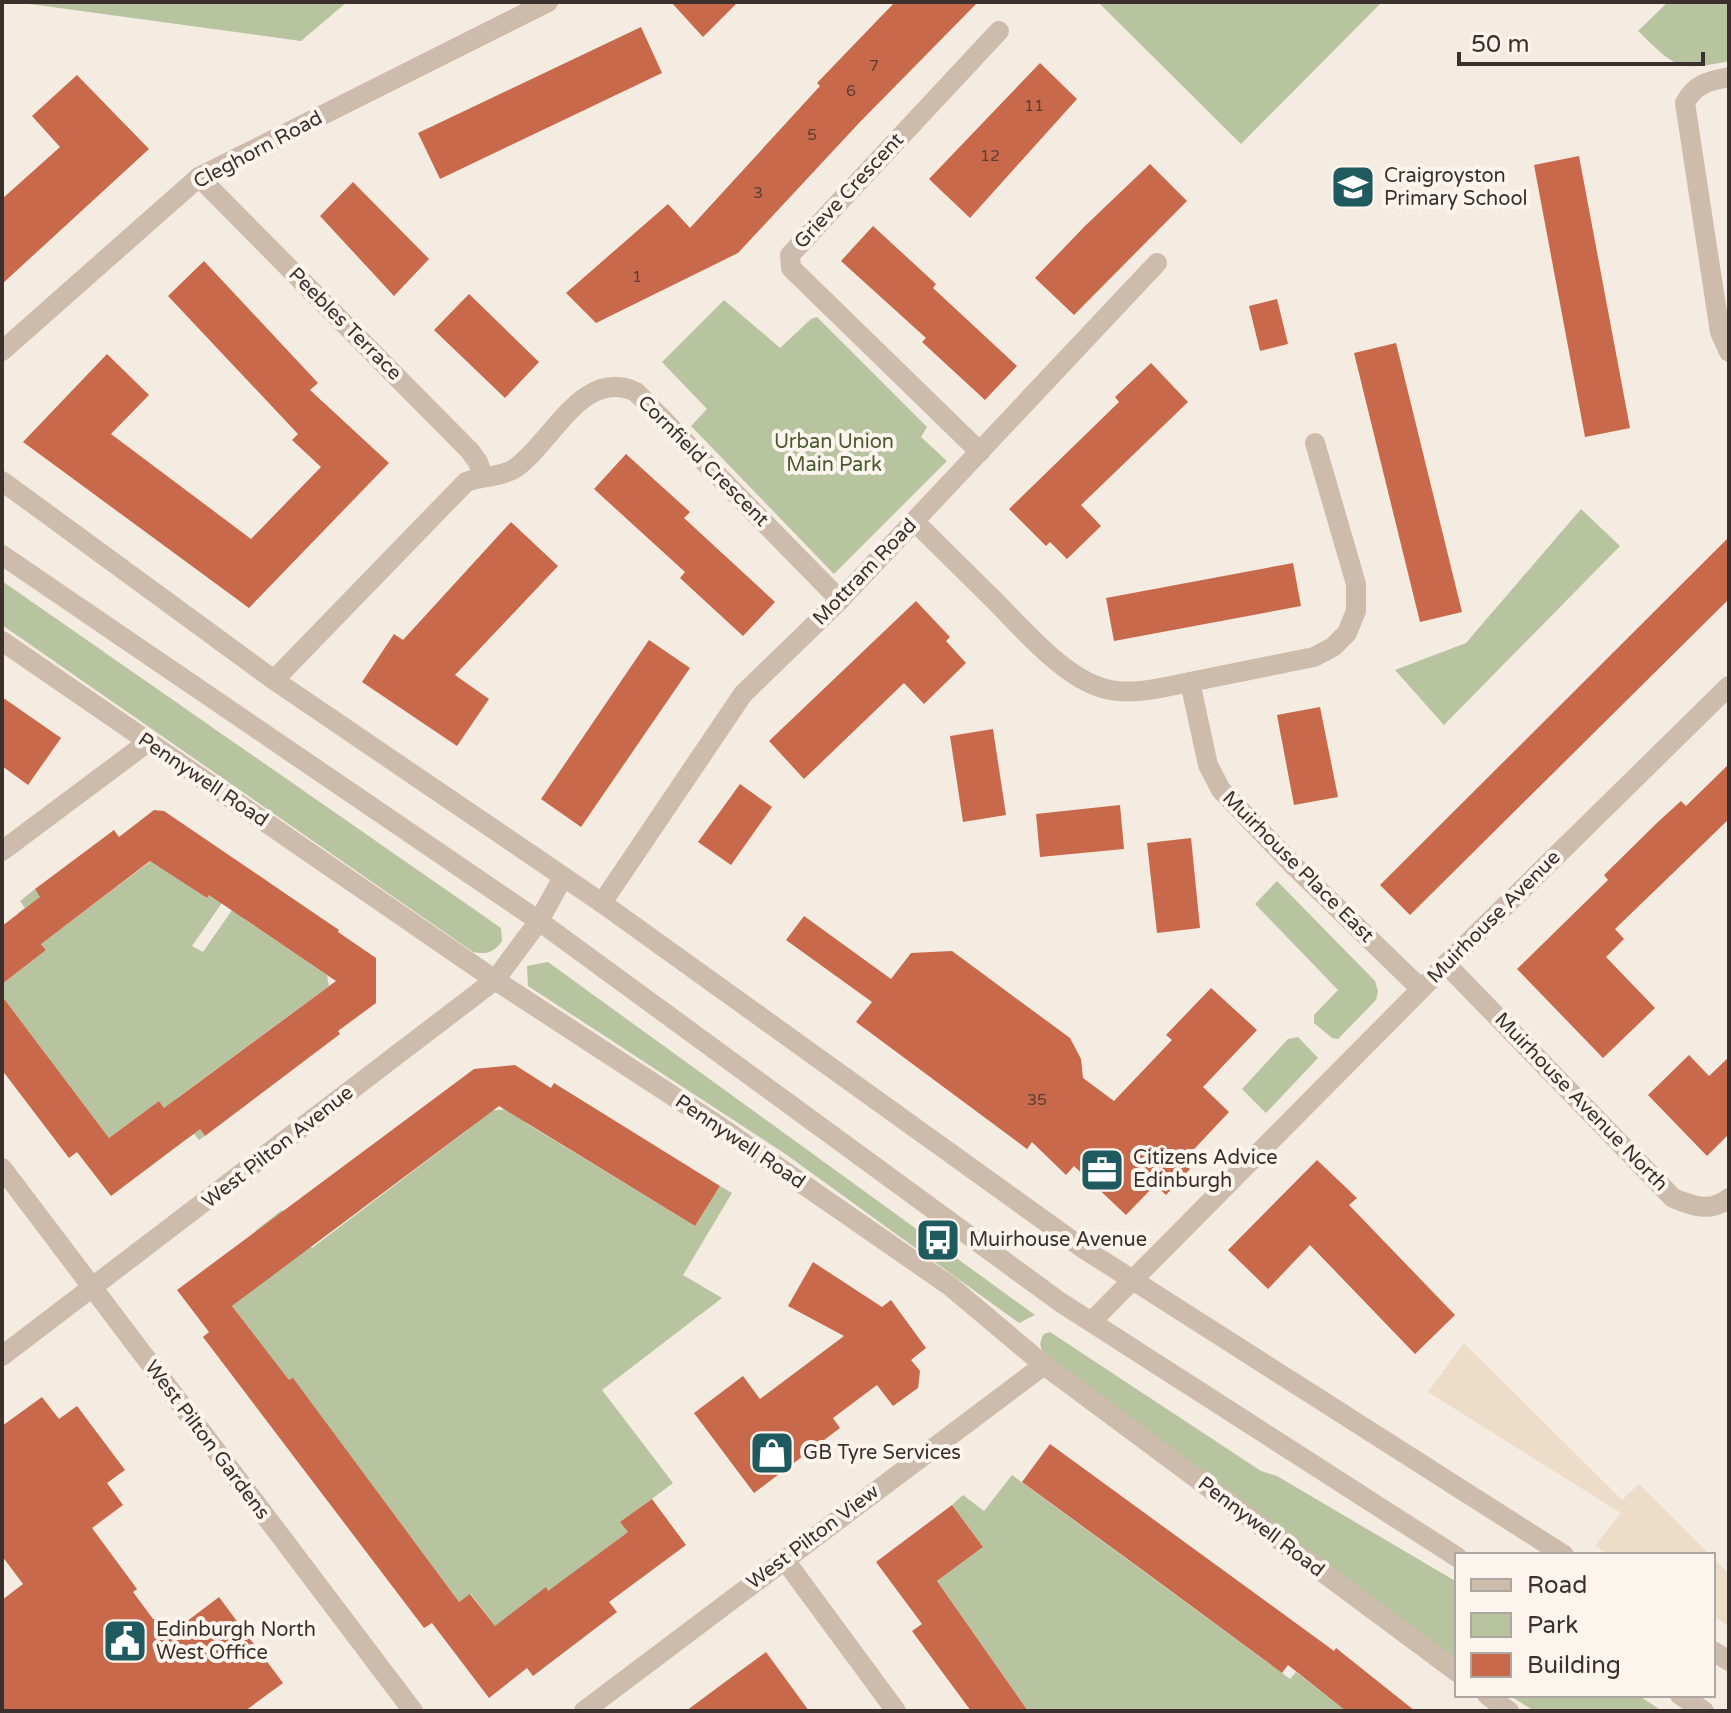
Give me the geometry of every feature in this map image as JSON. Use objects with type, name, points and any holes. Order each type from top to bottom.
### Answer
[{"type":"street","name":"Cleghorn Road","points":[[2,351],[199,177],[548,2]]},
{"type":"street","name":"Grieve Crescent","points":[[980,452],[791,268],[790,255],[999,31]]},
{"type":"street","points":[[1729,77],[1693,88],[1685,103],[1720,332],[1729,352]]},
{"type":"street","name":"Peebles Terrace","points":[[199,177],[470,451],[482,475]]},
{"type":"street","name":"Mottram Road","points":[[602,903],[743,694],[915,522],[1157,263]]},
{"type":"street","name":"Cornfield Crescent","points":[[274,680],[466,482],[482,475],[497,475],[514,469],[588,395],[603,386],[623,386],[636,392],[840,600]]},
{"type":"street","points":[[915,522],[1027,633],[1084,681],[1109,690],[1138,691],[1190,682],[1314,657],[1333,647],[1347,633],[1356,611],[1356,584],[1315,443]]},
{"type":"street","points":[[2,481],[274,680],[602,903],[988,1181],[1133,1280],[1561,1553]]},
{"type":"street","points":[[2,555],[539,921],[1060,1302],[1455,1556]]},
{"type":"street","name":"Pennywell Road","points":[[2,641],[495,980],[722,1128],[950,1286],[1044,1365],[1455,1671]]},
{"type":"street","name":"Muirhouse Place East","points":[[1190,682],[1208,765],[1221,790],[1421,989]]},
{"type":"street","name":"Muirhouse Avenue","points":[[1092,1321],[1446,964],[1729,686]]},
{"type":"street","points":[[2,851],[148,742]]},
{"type":"street","points":[[539,921],[563,877]]},
{"type":"street","name":"West Pilton Avenue","points":[[2,1356],[495,980],[539,921]]},
{"type":"street","name":"Muirhouse Avenue North","points":[[1446,964],[1673,1198],[1697,1208],[1722,1204],[1729,1198]]},
{"type":"street","name":"West Pilton Gardens","points":[[2,1168],[413,1711]]},
{"type":"street","name":"West Pilton View","points":[[584,1711],[1044,1365]]},
{"type":"street","points":[[784,1559],[896,1711]]},
{"type":"street","points":[[1490,1697],[1509,1711]]},
{"type":"street","points":[[1683,1697],[1704,1711]]},
{"type":"green space","points":[[15,2],[347,2],[301,41]]},
{"type":"green space","points":[[1098,2],[1382,2],[1241,144]]},
{"type":"green space","points":[[1668,2],[1729,2],[1729,61],[1698,66],[1678,64],[1650,43],[1638,31]]},
{"type":"green space","name":"Urban Union Main Park","points":[[724,300],[780,348],[817,317],[927,427],[921,437],[947,461],[834,574],[691,426],[707,409],[662,362]]},
{"type":"green space","points":[[1581,509],[1620,546],[1444,725],[1395,670],[1466,643]]},
{"type":"green space","points":[[2,581],[501,928],[502,941],[490,952],[473,952],[2,625]]},
{"type":"green space","points":[[234,860],[246,868],[192,946],[203,952],[257,874],[269,882],[244,919],[327,975],[329,986],[177,1098],[205,1136],[199,1140],[194,1134],[187,1139],[159,1101],[109,1138],[2,996],[2,984],[46,950],[18,913],[25,908],[20,901],[35,889],[63,927],[151,861],[207,898]]},
{"type":"green space","points":[[1277,881],[1375,981],[1378,991],[1376,1000],[1338,1039],[1332,1038],[1314,1023],[1314,1015],[1338,990],[1255,904]]},
{"type":"green space","points":[[548,962],[1035,1315],[1019,1323],[784,1153],[528,986],[527,966]]},
{"type":"green space","points":[[1298,1037],[1318,1058],[1266,1113],[1242,1089],[1288,1039]]},
{"type":"green space","points":[[510,1109],[529,1125],[695,1226],[720,1186],[732,1193],[683,1275],[722,1298],[602,1390],[673,1483],[621,1522],[628,1532],[582,1566],[554,1598],[546,1588],[503,1637],[471,1594],[459,1602],[293,1379],[289,1380],[232,1306],[282,1267],[255,1231],[282,1210],[312,1248],[466,1131],[485,1111]]},
{"type":"green space","points":[[1050,1332],[1261,1471],[1277,1476],[1455,1581],[1455,1660],[1048,1359],[1040,1344],[1044,1334]]},
{"type":"green space","points":[[1012,1475],[1290,1679],[1296,1672],[1346,1711],[1028,1711],[937,1581],[983,1547],[952,1505],[963,1495],[984,1511]]},
{"type":"green space","points":[[1512,1697],[1641,1697],[1662,1711],[1534,1711]]},
{"type":"shaded area","points":[[1464,1343],[1622,1500],[1639,1484],[1708,1553],[1607,1553],[1595,1546],[1621,1513],[1428,1392]]},
{"type":"shaded area","points":[[1715,1560],[1729,1574],[1729,1626],[1715,1617]]},
{"type":"building","points":[[671,2],[738,2],[703,37]]},
{"type":"building","points":[[895,2],[978,2],[738,253],[596,323],[566,293],[668,204],[690,228],[820,86],[817,83]]},
{"type":"building","points":[[641,27],[662,73],[440,179],[418,133]]},
{"type":"building","points":[[1040,63],[1077,99],[970,218],[929,179]]},
{"type":"building","points":[[77,75],[149,149],[2,284],[2,199],[60,147],[32,116]]},
{"type":"building","points":[[1579,156],[1630,428],[1585,437],[1534,165]]},
{"type":"building","points":[[1150,164],[1187,201],[1074,315],[1035,278]]},
{"type":"building","points":[[353,182],[429,259],[394,296],[320,216]]},
{"type":"building","points":[[873,226],[936,284],[933,288],[1017,366],[985,400],[922,342],[926,338],[841,261]]},
{"type":"building","points":[[204,261],[318,383],[310,390],[389,463],[249,608],[23,442],[107,354],[149,395],[111,434],[251,539],[321,467],[292,440],[298,434],[168,296]]},
{"type":"building","points":[[469,294],[539,362],[505,398],[434,330]]},
{"type":"building","points":[[1277,299],[1288,344],[1260,351],[1249,306]]},
{"type":"building","points":[[1396,343],[1462,612],[1420,622],[1354,353]]},
{"type":"building","points":[[1151,363],[1188,402],[1081,505],[1101,526],[1067,559],[1050,542],[1046,546],[1009,509],[1119,402],[1115,397]]},
{"type":"building","points":[[626,454],[690,512],[684,518],[775,602],[743,636],[680,578],[685,572],[594,489]]},
{"type":"building","points":[[511,522],[558,566],[455,675],[489,699],[457,746],[362,682],[394,634],[403,640]]},
{"type":"building","points":[[1729,537],[1729,599],[1410,915],[1380,885]]},
{"type":"building","points":[[1293,563],[1301,606],[1114,641],[1106,598]]},
{"type":"building","points":[[916,601],[950,637],[946,641],[966,663],[924,704],[904,683],[804,779],[769,741]]},
{"type":"building","points":[[649,640],[690,668],[581,827],[541,799]]},
{"type":"building","points":[[2,697],[61,738],[28,785],[2,766]]},
{"type":"building","points":[[1320,707],[1338,797],[1294,805],[1277,715]]},
{"type":"building","points":[[993,729],[1006,815],[963,822],[950,736]]},
{"type":"building","points":[[1729,764],[1729,819],[1615,929],[1624,939],[1606,957],[1655,1008],[1603,1058],[1517,969],[1608,880],[1604,875],[1659,821],[1681,801],[1686,806]]},
{"type":"building","points":[[740,784],[772,807],[731,865],[698,842]]},
{"type":"building","points":[[1120,805],[1124,849],[1040,857],[1036,814]]},
{"type":"building","points":[[154,810],[164,811],[376,958],[376,1003],[205,1136],[200,1129],[111,1196],[77,1152],[69,1158],[2,1070],[2,996],[109,1138],[159,1101],[164,1108],[336,981],[209,895],[207,898],[150,861],[41,944],[46,950],[2,984],[2,926],[40,897],[35,889],[114,830],[119,837]]},
{"type":"building","points":[[1191,838],[1200,928],[1157,933],[1147,843]]},
{"type":"building","points":[[804,916],[891,979],[911,953],[952,951],[1070,1038],[1081,1059],[1083,1078],[1114,1101],[1172,1040],[1166,1035],[1211,988],[1257,1030],[1203,1087],[1229,1112],[1182,1162],[1190,1169],[1166,1195],[1155,1185],[1126,1215],[1074,1166],[1066,1175],[1032,1142],[1027,1149],[856,1022],[872,1002],[786,940]]},
{"type":"building","points":[[1689,1055],[1709,1076],[1729,1057],[1729,1134],[1707,1156],[1648,1095]]},
{"type":"building","points":[[515,1065],[551,1088],[554,1083],[720,1186],[695,1226],[499,1106],[232,1306],[289,1380],[293,1378],[459,1602],[470,1594],[495,1626],[546,1587],[548,1591],[628,1532],[620,1522],[652,1499],[686,1545],[609,1602],[617,1612],[533,1676],[527,1668],[489,1698],[432,1623],[424,1628],[203,1337],[209,1332],[177,1290],[474,1069]]},
{"type":"building","points":[[1317,1160],[1357,1198],[1349,1205],[1455,1315],[1415,1354],[1310,1245],[1268,1289],[1228,1250]]},
{"type":"building","points":[[813,1262],[882,1307],[891,1300],[926,1348],[911,1360],[920,1371],[918,1388],[893,1406],[877,1385],[833,1418],[840,1428],[754,1493],[694,1413],[743,1376],[760,1399],[844,1336],[788,1306]]},
{"type":"building","points":[[42,1397],[59,1419],[77,1406],[125,1470],[107,1483],[123,1505],[92,1528],[137,1589],[133,1592],[153,1619],[182,1625],[219,1597],[283,1683],[245,1711],[2,1711],[2,1600],[23,1584],[2,1556],[2,1426]]},
{"type":"building","points":[[1050,1444],[1334,1651],[1336,1648],[1415,1711],[1346,1711],[1288,1665],[1282,1673],[1022,1482]]},
{"type":"building","points":[[952,1505],[983,1547],[937,1581],[1028,1711],[971,1711],[912,1631],[922,1624],[876,1562]]},
{"type":"building","points":[[766,1652],[809,1711],[686,1711],[725,1682]]},
{"type":"place","name":"Craigroyston Primary School","points":[[1353,187]]},
{"type":"place","name":"Citizens Advice Edinburgh","points":[[1102,1170]]},
{"type":"place","name":"Muirhouse Avenue","points":[[938,1240]]},
{"type":"place","name":"GB Tyre Services","points":[[772,1453]]},
{"type":"place","name":"Edinburgh North West Office","points":[[125,1641]]}]
